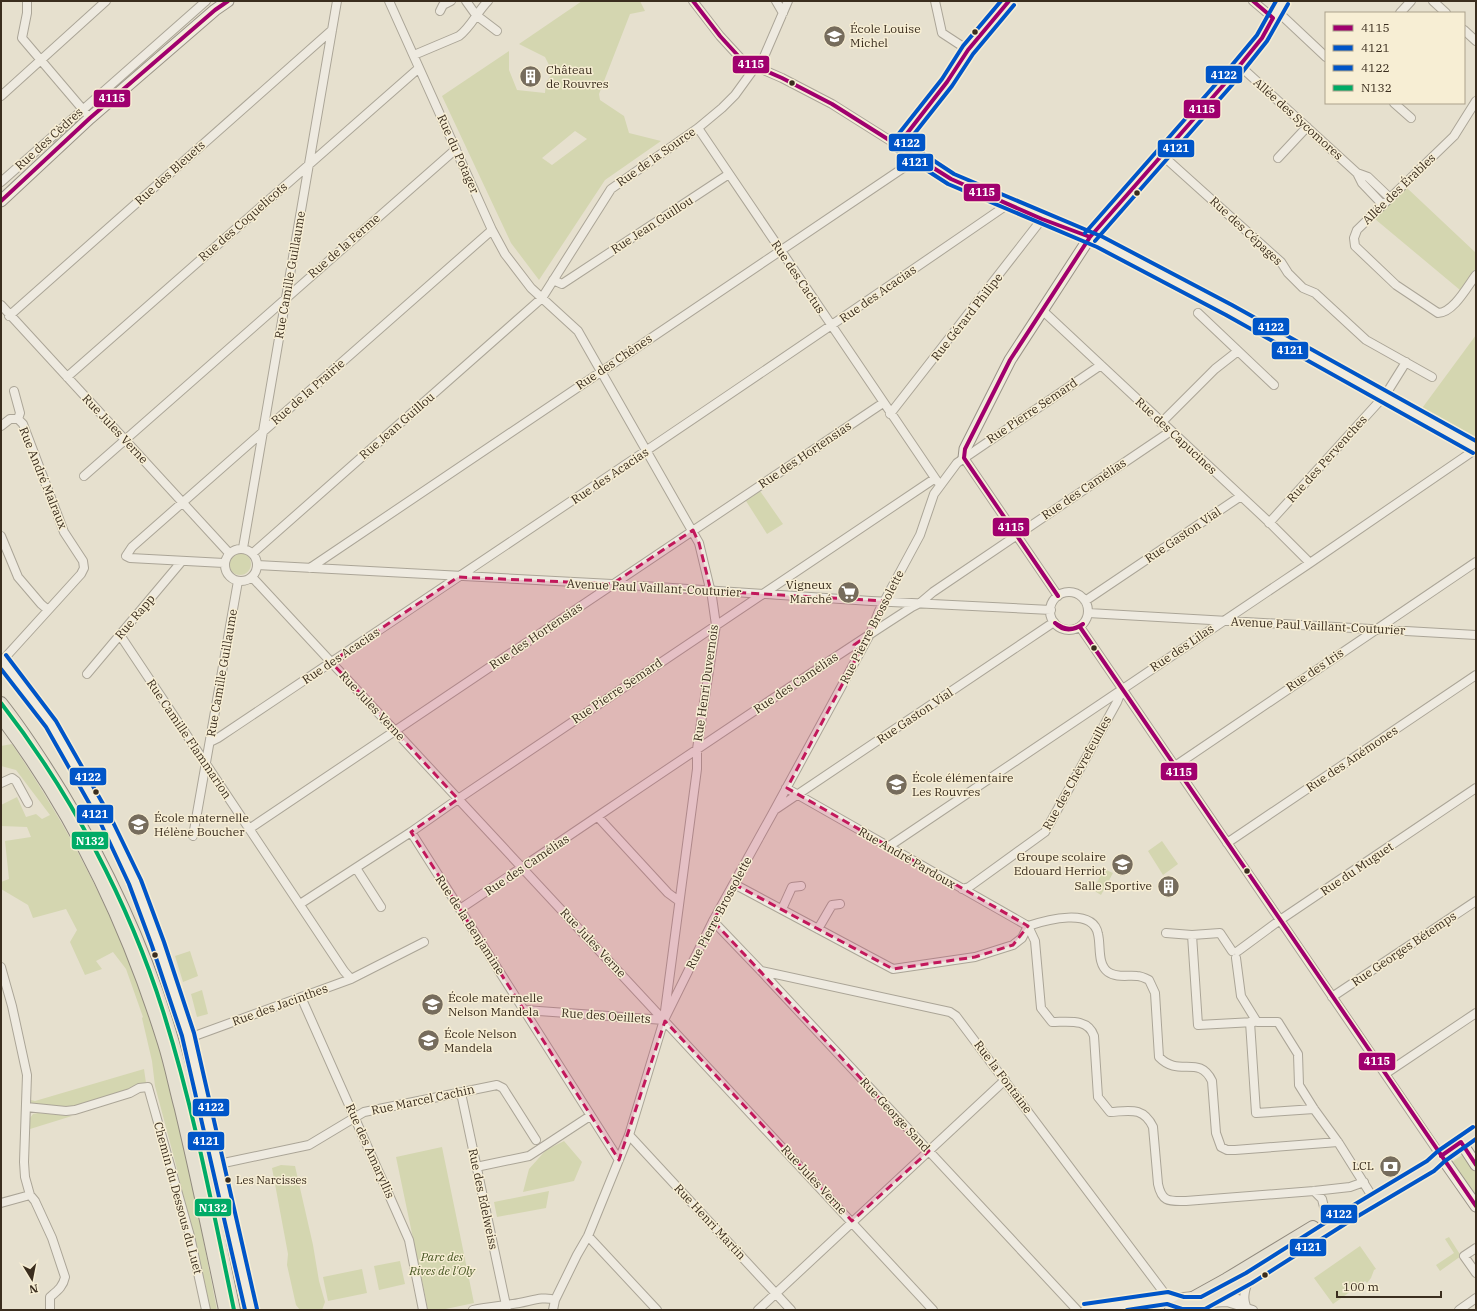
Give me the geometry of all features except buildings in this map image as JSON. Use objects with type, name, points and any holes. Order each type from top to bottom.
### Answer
[{"type":"main road","points":[[1,703],[43,762],[80,822],[111,882],[145,960],[173,1042],[204,1166],[234,1310]]},
{"type":"main road","points":[[1,717],[36,767],[73,828],[104,886],[136,961],[164,1044],[195,1169],[225,1310]]},
{"type":"main road","points":[[1169,1306],[1186,1306],[1226,1297],[1248,1278],[1350,1214],[1431,1166],[1441,1156],[1476,1132]]},
{"type":"main road","points":[[1204,1302],[1210,1288],[1326,1219],[1367,1187],[1427,1159],[1441,1156]]},
{"type":"street","points":[[27,1],[27,13],[22,38],[90,118]]},
{"type":"street","points":[[1,96],[106,1]]},
{"type":"street","name":"Rue des Cèdres","points":[[1,182],[206,1]]},
{"type":"street","points":[[1,201],[90,118],[215,10],[228,1]]},
{"type":"street","name":"Rue Camille Guillaume","points":[[243,548],[337,1]]},
{"type":"street","name":"Rue du Potager","points":[[389,1],[492,230],[505,254],[517,271],[531,288],[542,298]]},
{"type":"street","points":[[440,11],[443,5],[451,1]]},
{"type":"street","points":[[466,1],[476,15],[497,31]]},
{"type":"street","points":[[414,55],[465,32],[476,15],[488,1]]},
{"type":"street","points":[[693,1],[720,36],[743,61],[782,78],[832,104],[950,179],[1006,204],[1090,237],[1229,310],[1476,448]]},
{"type":"street","points":[[776,1],[783,13]]},
{"type":"street","name":"Rue de la Source","points":[[542,298],[611,189],[698,128],[735,95],[756,66],[763,59],[788,1]]},
{"type":"street","points":[[936,1],[942,33],[968,50]]},
{"type":"street","points":[[898,145],[947,82],[968,50],[1009,1]]},
{"type":"street","points":[[1253,1],[1275,15],[1325,56]]},
{"type":"street","name":"Rue Pierre Brossolette","points":[[553,1310],[555,1300],[588,1236],[629,1135],[664,1020],[713,921],[870,634],[879,611],[920,535],[937,482],[964,458],[965,449],[1010,360],[1090,237],[1240,66],[1262,38],[1283,1]]},
{"type":"street","points":[[1401,12],[1412,1]]},
{"type":"street","points":[[1433,1],[1445,12]]},
{"type":"street","name":"Rue des Bleuets","points":[[9,316],[332,30]]},
{"type":"street","points":[[1465,31],[1476,41]]},
{"type":"street","name":"Allée des Sycomores","points":[[1240,66],[1357,173],[1362,183],[1383,205]]},
{"type":"street","name":"Rue des Coquelicots","points":[[67,378],[419,68]]},
{"type":"street","name":"Allée des Érables","points":[[1476,101],[1454,136],[1357,230],[1354,238],[1355,246],[1396,285],[1438,313],[1443,313],[1454,304],[1476,275]]},
{"type":"street","points":[[1395,104],[1411,118]]},
{"type":"street","name":"Rue des Cactus","points":[[698,128],[937,482]]},
{"type":"street","points":[[1278,158],[1307,128]]},
{"type":"street","name":"Rue de la Ferme","points":[[84,476],[456,149]]},
{"type":"street","name":"Rue des Cépages","points":[[1162,155],[1282,262],[1288,273],[1303,288],[1315,293],[1366,340],[1432,377]]},
{"type":"street","name":"Rue des Chênes","points":[[310,568],[918,158]]},
{"type":"street","name":"Allée des Sycomores","points":[[1357,173],[1368,177],[1390,198]]},
{"type":"street","name":"Rue Jean Guillou","points":[[553,280],[562,284],[729,174]]},
{"type":"street","name":"Rue des Acacias","points":[[210,742],[831,326],[1004,207],[1006,204]]},
{"type":"street","name":"Rue Gérard Philipe","points":[[890,414],[1040,223],[1042,218]]},
{"type":"street","name":"Rue de la Prairie","points":[[182,561],[130,558],[126,556],[132,547],[492,230]]},
{"type":"street","name":"Rue Jean Guillou","points":[[253,553],[542,298]]},
{"type":"street","name":"Rue Henri Duvernois","points":[[542,298],[578,331],[693,530],[699,543],[716,618],[697,749],[696,769],[664,1020]]},
{"type":"street","name":"Rue Jules Verne","points":[[1,306],[229,553]]},
{"type":"street","name":"Rue des Capucines","points":[[1042,310],[1161,423],[1241,496],[1310,563]]},
{"type":"street","points":[[1198,313],[1274,385]]},
{"type":"street","points":[[1161,423],[1215,369],[1238,351]]},
{"type":"street","points":[[1384,396],[1406,362]]},
{"type":"street","name":"Rue Pierre Semard","points":[[964,458],[1101,365]]},
{"type":"street","points":[[14,392],[20,413],[18,419]]},
{"type":"street","name":"Rue des Pervenches","points":[[1269,523],[1384,396]]},
{"type":"street","name":"Rue des Hortensias","points":[[249,829],[883,403]]},
{"type":"street","name":"Rue André Malraux","points":[[1,426],[10,419],[18,419],[23,424],[64,532],[83,561],[84,568],[2,660]]},
{"type":"street","name":"Rue des Camélias","points":[[460,910],[697,749],[870,634],[920,603],[932,592],[1171,431]]},
{"type":"street","name":"Rue des Lilas","points":[[888,847],[1223,620],[1310,563],[1476,448]]},
{"type":"street","points":[[964,458],[1058,596]]},
{"type":"street","name":"Rue Pierre Semard","points":[[300,904],[410,832],[716,625],[937,482]]},
{"type":"street","name":"Rue Gaston Vial","points":[[1085,601],[1241,496]]},
{"type":"street","points":[[1,536],[18,577],[48,610]]},
{"type":"street","points":[[243,548],[253,553],[257,565],[252,577],[243,581],[238,581],[229,576],[226,572],[224,563],[229,553],[233,550],[243,548]]},
{"type":"street","points":[[182,561],[224,563]]},
{"type":"street","name":"Rue Rapp","points":[[87,674],[182,561]]},
{"type":"street","name":"Rue des Iris","points":[[1174,766],[1476,562]]},
{"type":"street","name":"Avenue Paul Vaillant-Couturier","points":[[257,565],[1051,610]]},
{"type":"street","name":"Rue Jules Verne","points":[[252,577],[852,1221],[933,1310]]},
{"type":"street","name":"Rue Camille Guillaume","points":[[193,836],[238,581]]},
{"type":"street","points":[[1070,593],[1081,597],[1085,601],[1088,613],[1084,623],[1080,627],[1069,630],[1063,629],[1054,622],[1051,610],[1052,605],[1058,596],[1070,593]]},
{"type":"street","name":"Avenue Paul Vaillant-Couturier","points":[[1088,613],[1476,635]]},
{"type":"street","name":"Rue Gaston Vial","points":[[775,810],[1054,622]]},
{"type":"street","points":[[1080,627],[1476,1206]]},
{"type":"street","name":"Rue Camille Flammarion","points":[[120,635],[338,962],[351,979]]},
{"type":"street","points":[[834,658],[852,649],[859,654]]},
{"type":"street","points":[[2,660],[51,724],[109,828],[135,882],[158,944],[189,1038],[219,1164],[251,1310]]},
{"type":"street","name":"Rue des Anémones","points":[[1227,843],[1476,675]]},
{"type":"street","name":"Rue des Chèvrefeuilles","points":[[962,889],[1045,832],[1122,689]]},
{"type":"street","points":[[1107,700],[1111,703],[1112,710]]},
{"type":"street","points":[[1,783],[12,778],[16,781],[28,803]]},
{"type":"street","name":"Rue André Pardoux","points":[[786,788],[1028,926]]},
{"type":"street","name":"Rue du Muguet","points":[[1235,953],[1280,920],[1476,788]]},
{"type":"street","points":[[598,817],[668,893],[679,901]]},
{"type":"street","name":"Rue de la Benjamine","points":[[410,832],[525,1010],[618,1160]]},
{"type":"street","points":[[356,868],[380,907]]},
{"type":"street","points":[[734,884],[893,969],[975,957],[1012,945],[1022,938],[1028,926],[1047,920],[1064,918],[1089,921],[1095,925],[1098,934],[1102,964],[1107,972],[1125,977],[1138,976],[1149,980],[1155,992],[1159,1057],[1165,1063],[1172,1066],[1196,1067],[1204,1070],[1209,1075],[1212,1081],[1216,1133],[1221,1148],[1235,1150],[1338,1142]]},
{"type":"street","points":[[782,909],[792,887],[801,886]]},
{"type":"street","name":"Rue Georges Bétemps","points":[[1332,997],[1476,901]]},
{"type":"street","points":[[818,929],[832,905],[840,904]]},
{"type":"street","name":"Rue George Sand","points":[[713,921],[1077,1310]]},
{"type":"street","points":[[1028,926],[1035,941],[1041,1008],[1052,1022],[1080,1022],[1086,1024],[1093,1032],[1098,1097],[1110,1112],[1134,1110],[1141,1112],[1150,1120],[1153,1127],[1158,1184],[1159,1189],[1165,1198],[1169,1201],[1186,1201],[1350,1187],[1367,1187]]},
{"type":"street","points":[[1166,933],[1192,935],[1220,933],[1235,953],[1240,996],[1254,1022],[1256,1113],[1314,1109]]},
{"type":"street","points":[[1192,935],[1198,1025],[1278,1022],[1298,1054],[1299,1085],[1367,1187]]},
{"type":"street","name":"Rue des Jacinthes","points":[[189,1038],[351,979],[424,942]]},
{"type":"street","points":[[1,967],[12,1006],[27,1074],[24,1162],[25,1177],[30,1195],[35,1201],[52,1238],[65,1277],[64,1283],[50,1297],[50,1310]]},
{"type":"street","name":"Rue la Fontaine","points":[[761,971],[950,1012],[956,1016],[1005,1080],[1169,1306]]},
{"type":"street","points":[[669,977],[675,983],[679,984],[682,982]]},
{"type":"street","name":"Rue des Amaryllis","points":[[301,997],[409,1240],[423,1310]]},
{"type":"street","name":"Rue des Oeillets","points":[[525,1010],[664,1020]]},
{"type":"street","points":[[1385,1074],[1476,1013]]},
{"type":"street","points":[[758,1310],[1005,1080]]},
{"type":"street","name":"Rue Marcel Cachin","points":[[219,1164],[309,1146],[364,1112],[497,1085],[503,1088],[536,1140]]},
{"type":"street","name":"Chemin du Dessous du Luet","points":[[26,1107],[66,1111],[74,1110],[130,1093],[139,1088],[148,1087],[190,1236],[206,1310]]},
{"type":"street","name":"Rue des Edelweiss","points":[[461,1093],[507,1307]]},
{"type":"street","points":[[476,1167],[529,1156],[590,1116]]},
{"type":"street","name":"Rue Henri Martin","points":[[629,1135],[791,1310]]},
{"type":"street","points":[[1461,1142],[1476,1165]]},
{"type":"street","points":[[1314,1191],[1322,1199],[1326,1219]]},
{"type":"street","points":[[1,1203],[30,1195]]},
{"type":"street","points":[[588,1236],[657,1310]]},
{"type":"street","points":[[1476,1248],[1464,1256],[1476,1273]]},
{"type":"street","points":[[1226,1297],[1233,1281],[1254,1263]]},
{"type":"street","points":[[1248,1278],[1245,1289],[1248,1307]]},
{"type":"street","points":[[1210,1288],[1248,1307]]},
{"type":"street","points":[[476,1310],[507,1307],[513,1304],[548,1297],[555,1300]]},
{"type":"street","points":[[1459,1310],[1476,1298]]},
{"type":"street","points":[[1085,1310],[1169,1306],[1204,1302],[1220,1310]]},
{"type":"highlighted area","points":[[693,530],[699,543],[711,591],[885,601],[870,634],[854,645],[859,653],[787,788],[1028,926],[1013,945],[975,957],[893,969],[734,884],[713,921],[929,1151],[852,1221],[665,1021],[619,1160],[411,832],[458,799],[331,662],[458,577],[612,584]]},
{"type":"green space","points":[[582,1],[640,1],[645,11],[630,14],[599,94],[600,100],[624,116],[629,133],[661,141],[605,180],[539,280],[511,243],[442,96],[509,51],[509,70],[517,90],[545,93],[546,82],[553,73],[545,57],[519,44]],"holes":[[[575,131],[587,139],[552,165],[542,158]]]},
{"type":"green space","points":[[1407,188],[1476,253],[1476,268],[1460,290],[1375,219]]},
{"type":"green space","points":[[1476,335],[1476,440],[1420,411]]},
{"type":"green space","points":[[760,491],[783,524],[767,534],[746,501]]},
{"type":"green space","points":[[240,553],[248,556],[251,564],[248,572],[240,575],[232,572],[229,564],[232,556]]},
{"type":"green space","points":[[12,744],[35,779],[77,850],[113,923],[144,999],[167,1072],[183,1140],[217,1310],[209,1310],[176,1165],[155,1086],[152,1061],[143,1017],[126,969],[113,952],[96,961],[102,969],[85,975],[70,942],[77,930],[66,909],[33,918],[28,905],[1,889],[1,882],[9,879],[5,841],[31,837],[27,827],[1,826],[1,805],[17,797],[26,817],[36,814],[42,819],[50,815],[16,770],[1,766],[1,746]]},
{"type":"green space","points":[[1162,841],[1178,864],[1163,875],[1148,851]]},
{"type":"green space","points":[[1104,869],[1113,873],[1101,895],[1093,890]]},
{"type":"green space","points":[[190,951],[198,976],[183,982],[175,956]]},
{"type":"green space","points":[[202,990],[208,1014],[197,1017],[191,994]]},
{"type":"green space","points":[[144,1069],[146,1083],[71,1108],[31,1103],[31,1100],[35,1101]]},
{"type":"green space","points":[[38,1113],[72,1116],[30,1129],[30,1118],[33,1114]]},
{"type":"green space","points":[[564,1141],[582,1162],[574,1181],[523,1192],[529,1169],[546,1150]]},
{"type":"green space","name":"Parc des Rives de l'Oly","points":[[442,1147],[474,1303],[441,1310],[428,1310],[396,1157]]},
{"type":"green space","points":[[1462,1155],[1476,1173],[1476,1198],[1453,1166],[1452,1162]]},
{"type":"green space","points":[[281,1165],[295,1166],[313,1245],[319,1281],[325,1302],[322,1310],[300,1310],[296,1305],[287,1265],[288,1254],[272,1168]]},
{"type":"green space","points":[[549,1191],[546,1208],[497,1217],[494,1202]]},
{"type":"green space","points":[[1449,1237],[1461,1256],[1440,1271],[1436,1265],[1454,1253],[1445,1239]]},
{"type":"green space","points":[[1360,1246],[1376,1269],[1367,1283],[1365,1281],[1333,1304],[1314,1278]]},
{"type":"green space","points":[[400,1261],[405,1284],[379,1290],[374,1266]]},
{"type":"green space","points":[[362,1269],[367,1293],[328,1301],[323,1277]]},
{"type":"transit line","name":"4115","points":[[1,201],[90,118],[215,10],[228,1]]},
{"type":"transit line","name":"4115","points":[[693,1],[720,36],[743,61],[782,78],[832,104],[951,179],[1042,219],[1090,237]]},
{"type":"transit line","name":"4121","points":[[1001,1],[963,46],[942,79],[893,141],[892,145],[894,149],[948,184],[1097,247],[1226,315],[1473,453]]},
{"type":"transit line","name":"4115","points":[[898,145],[947,82],[968,50],[1009,1]]},
{"type":"transit line","name":"4115","points":[[964,458],[965,449],[1010,360],[1090,237],[1227,81],[1262,38],[1273,18],[1253,1]]},
{"type":"transit line","name":"4122","points":[[1085,233],[1257,35],[1276,1]]},
{"type":"transit line","name":"4121","points":[[1095,241],[1232,85],[1267,41],[1288,4]]},
{"type":"transit line","name":"4122","points":[[1014,5],[973,54],[952,86],[907,143],[954,174],[1103,237],[1232,305],[1476,441]]},
{"type":"transit line","name":"4115","points":[[964,458],[1058,596]]},
{"type":"transit line","name":"4115","points":[[1055,623],[1069,629],[1076,628],[1083,624]]},
{"type":"transit line","name":"4115","points":[[1055,623],[1061,628],[1069,630],[1083,624]]},
{"type":"transit line","name":"4115","points":[[1080,627],[1476,1206]]},
{"type":"transit line","name":"4122","points":[[6,655],[56,721],[111,818],[141,880],[164,942],[194,1033],[257,1309]]},
{"type":"transit line","name":"4121","points":[[1,669],[46,727],[101,824],[129,884],[152,946],[182,1036],[245,1310]]},
{"type":"transit line","name":"N132","points":[[1,703],[51,774],[96,850],[133,930],[149,970],[174,1048],[194,1122],[234,1310]]},
{"type":"transit line","name":"4122","points":[[1084,1304],[1168,1292],[1184,1297],[1201,1297],[1246,1273],[1347,1209],[1427,1161],[1438,1151],[1473,1127]]},
{"type":"transit line","name":"4121","points":[[1127,1310],[1167,1304],[1182,1309],[1205,1309],[1252,1283],[1353,1219],[1434,1171],[1445,1161],[1476,1139]]},
{"type":"transit line","name":"4115","points":[[1441,1156],[1461,1142],[1476,1165]]},
{"type":"place","name":"École Louise Michel","points":[[834,36]]},
{"type":"place","name":"Château de Rouvres","points":[[530,77]]},
{"type":"place","name":"Vigneux Marché","points":[[848,592]]},
{"type":"place","name":"École élémentaire Les Rouvres","points":[[896,785]]},
{"type":"place","name":"École maternelle Hélène Boucher","points":[[139,825]]},
{"type":"place","name":"Groupe scolaire Edouard Herriot","points":[[1122,864]]},
{"type":"place","name":"Salle Sportive","points":[[1168,886]]},
{"type":"place","name":"École maternelle Nelson Mandela","points":[[433,1005]]},
{"type":"place","name":"École Nelson Mandela","points":[[428,1041]]},
{"type":"place","name":"LCL","points":[[1390,1166]]},
{"type":"place","name":"Les Narcisses","points":[[228,1180]]}]
